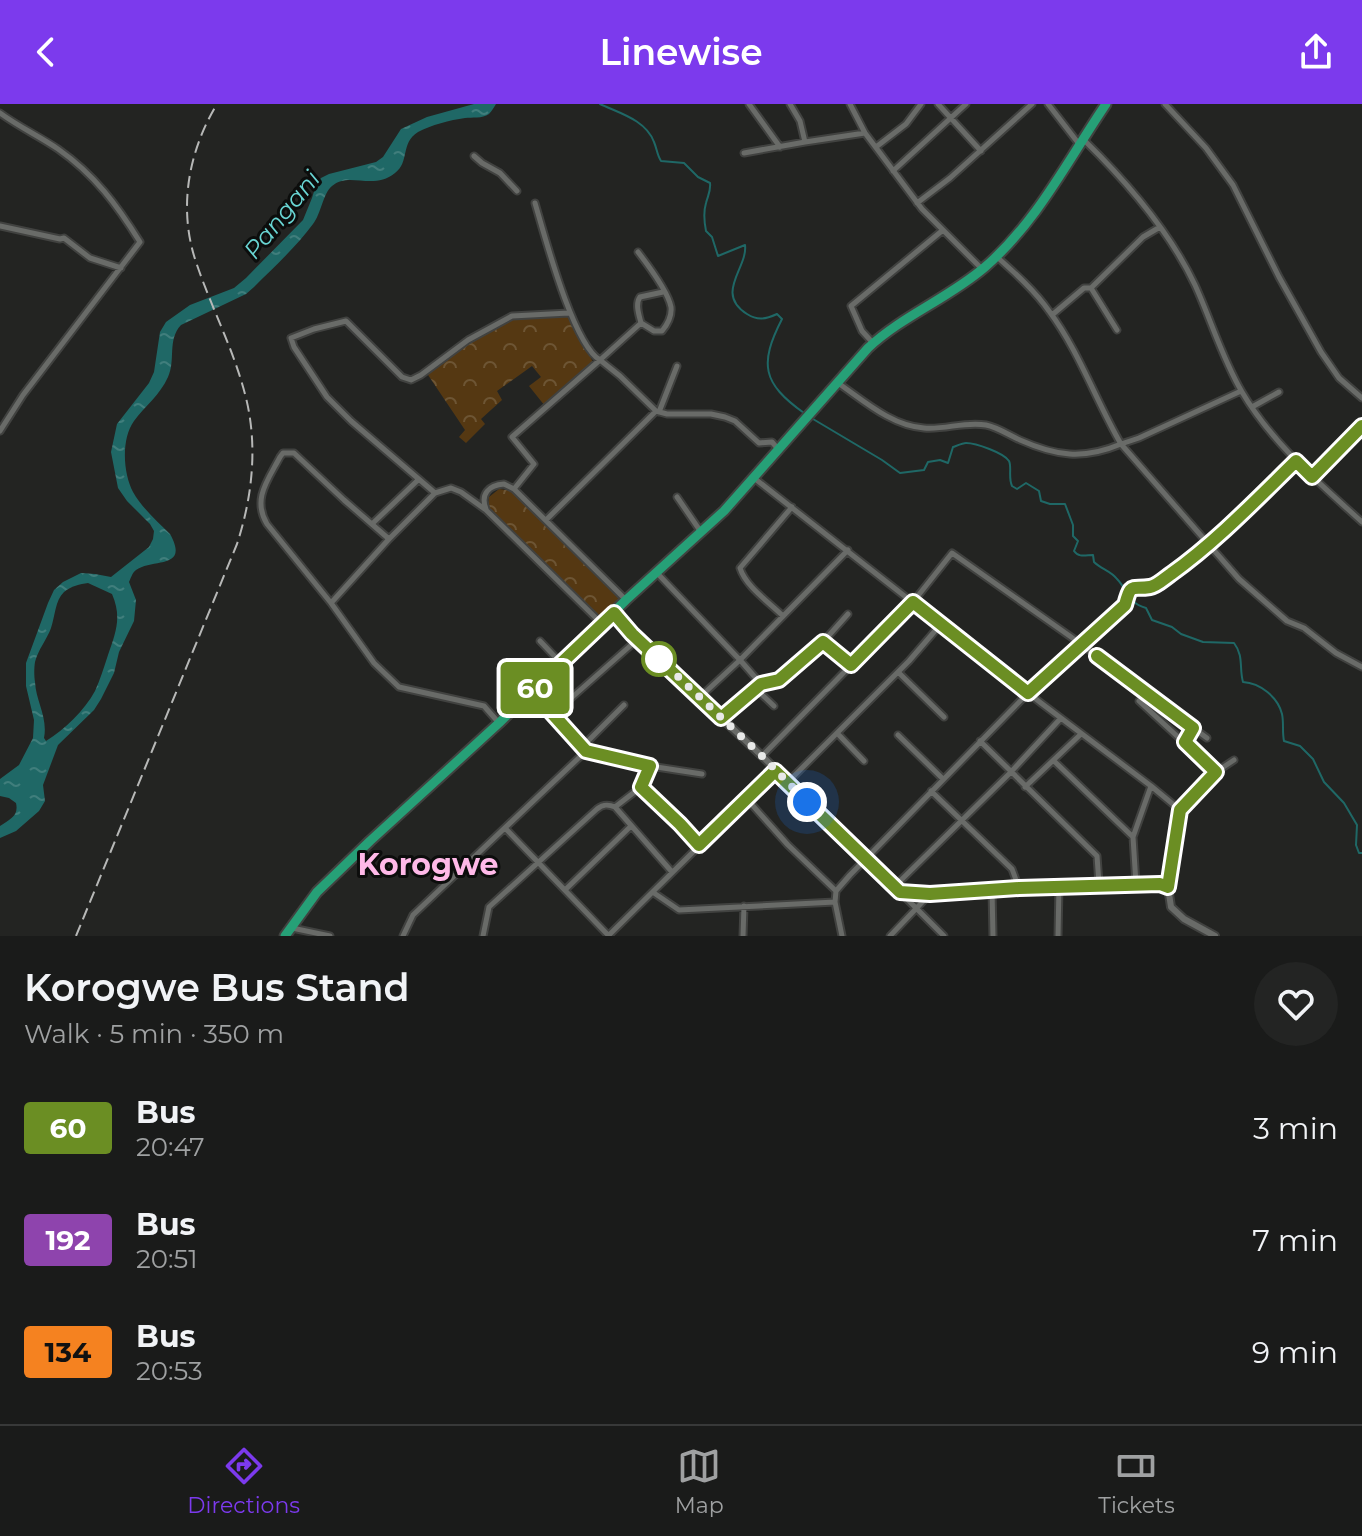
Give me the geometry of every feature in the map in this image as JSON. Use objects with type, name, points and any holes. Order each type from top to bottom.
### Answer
[{"type":"highway","points":[[288,932],[317,892],[724,511],[873,343],[954,290],[996,257],[1042,204],[1106,104]]},
{"type":"street","points":[[749,104],[780,147]]},
{"type":"street","points":[[790,104],[800,121],[805,142]]},
{"type":"street","points":[[876,148],[906,124],[921,104]]},
{"type":"street","points":[[938,104],[981,151]]},
{"type":"street","points":[[893,171],[966,104]]},
{"type":"street","points":[[917,203],[1032,104]]},
{"type":"street","points":[[1048,104],[1081,142],[1097,153],[1160,227],[1195,285],[1220,347],[1252,407],[1296,461],[1362,522]]},
{"type":"street","points":[[1165,104],[1206,148],[1233,185],[1321,352],[1339,378],[1362,398]]},
{"type":"street","points":[[853,105],[865,133],[917,203],[982,269]]},
{"type":"street","points":[[0,113],[48,142],[93,177],[140,242],[23,395],[0,431]]},
{"type":"street","points":[[744,153],[865,133]]},
{"type":"street","points":[[474,156],[500,173],[517,191]]},
{"type":"street","points":[[535,203],[569,313],[592,355],[620,376],[657,412],[725,417],[735,421],[759,443],[772,442],[779,449]]},
{"type":"street","points":[[0,226],[64,238],[90,258],[121,268]]},
{"type":"street","points":[[1052,315],[1084,288],[1091,288],[1143,237],[1160,227]]},
{"type":"street","points":[[873,343],[862,331],[851,306],[943,230]]},
{"type":"street","points":[[638,252],[658,279],[671,306],[667,325],[662,331],[654,331],[641,323]]},
{"type":"street","points":[[996,257],[1020,278],[1052,315],[1073,350],[1107,421],[1131,458],[1239,579],[1287,621],[1304,628],[1336,653],[1362,667]]},
{"type":"street","points":[[1091,288],[1117,330]]},
{"type":"street","points":[[641,323],[640,297],[663,292]]},
{"type":"street","points":[[435,493],[327,397],[291,338],[346,321],[402,377],[411,380],[468,340],[512,316],[569,313]]},
{"type":"street","points":[[514,489],[534,464],[512,437],[641,323]]},
{"type":"street","points":[[546,520],[657,412],[677,366]]},
{"type":"street","points":[[837,383],[902,424],[924,428],[986,425],[1043,451],[1080,455],[1096,453],[1152,432],[1241,391]]},
{"type":"street","points":[[1252,407],[1279,392]]},
{"type":"street","points":[[1312,477],[1362,426]]},
{"type":"street","points":[[389,539],[294,453],[283,453],[261,496],[261,514],[374,663],[399,687],[484,706],[499,723]]},
{"type":"street","points":[[842,936],[835,902],[836,891],[866,859],[1028,693],[1125,605],[1128,591],[1134,587],[1152,587],[1210,544],[1296,461]]},
{"type":"street","points":[[753,477],[1180,810]]},
{"type":"street","points":[[372,524],[418,480]]},
{"type":"street","points":[[486,510],[483,501],[491,488],[504,484],[514,489],[626,600]]},
{"type":"street","points":[[331,603],[435,493],[451,488],[486,510],[602,625]]},
{"type":"street","points":[[677,497],[701,532]]},
{"type":"street","points":[[783,616],[752,586],[740,568],[792,507]]},
{"type":"street","points":[[699,698],[848,550]]},
{"type":"street","points":[[762,756],[913,602],[952,553],[1207,738]]},
{"type":"street","points":[[657,573],[740,660],[774,706]]},
{"type":"street","points":[[614,613],[632,634],[762,756],[944,936]]},
{"type":"street","points":[[721,718],[759,686],[779,680],[823,642],[848,614]]},
{"type":"street","points":[[787,783],[898,672],[941,624]]},
{"type":"street","points":[[540,641],[561,663]]},
{"type":"street","points":[[823,642],[851,665]]},
{"type":"street","points":[[552,715],[630,646]]},
{"type":"street","points":[[898,672],[944,717]]},
{"type":"street","points":[[532,691],[584,749],[650,766],[702,774]]},
{"type":"street","points":[[1139,701],[1216,772]]},
{"type":"street","points":[[403,936],[413,915],[506,829],[624,705]]},
{"type":"street","points":[[897,889],[1061,718]]},
{"type":"street","points":[[1185,742],[1193,728]]},
{"type":"street","points":[[837,733],[864,761]]},
{"type":"street","points":[[1025,787],[1081,734]]},
{"type":"street","points":[[898,735],[943,779]]},
{"type":"street","points":[[980,741],[1097,856],[1099,884]]},
{"type":"street","points":[[1215,936],[1184,919],[1171,907],[1168,887],[1180,810],[1216,772],[1234,760]]},
{"type":"street","points":[[1054,761],[1133,837]]},
{"type":"street","points":[[615,807],[641,787],[650,766]]},
{"type":"street","points":[[506,829],[609,936],[775,771]]},
{"type":"street","points":[[1136,884],[1133,837],[1151,786]]},
{"type":"street","points":[[641,787],[699,845]]},
{"type":"street","points":[[931,791],[1012,869],[1019,888]]},
{"type":"street","points":[[746,798],[788,845],[836,891]]},
{"type":"street","points":[[483,936],[489,907],[602,805],[615,807],[672,872]]},
{"type":"street","points":[[564,890],[630,827]]},
{"type":"street","points":[[897,889],[930,894],[1099,884],[1160,884],[1168,887]]},
{"type":"street","points":[[1058,936],[1059,886]]},
{"type":"street","points":[[992,890],[993,936]]},
{"type":"street","points":[[654,893],[679,910],[835,902]]},
{"type":"street","points":[[890,936],[930,894]]},
{"type":"street","points":[[743,936],[744,906]]},
{"type":"street","points":[[288,932],[330,936]]},
{"type":"green space","points":[[569,315],[594,364],[545,406],[529,386],[541,377],[532,366],[497,391],[502,400],[481,419],[485,424],[466,443],[459,437],[465,430],[426,372],[468,341],[512,317]]},
{"type":"green space","points":[[499,489],[513,491],[622,599],[600,620],[488,509],[489,497]]},
{"type":"water","points":[[474,104],[496,104],[486,116],[447,121],[412,136],[400,169],[387,178],[378,181],[346,180],[332,186],[313,224],[254,287],[246,294],[181,325],[177,331],[168,377],[130,428],[125,456],[133,492],[170,534],[175,553],[166,561],[143,566],[133,574],[129,582],[136,600],[134,621],[101,699],[58,745],[43,785],[45,801],[39,811],[16,831],[0,838],[0,826],[13,817],[17,807],[9,798],[0,796],[0,779],[19,765],[33,738],[34,720],[26,686],[26,663],[54,590],[81,573],[111,577],[149,547],[153,539],[154,531],[150,524],[118,488],[111,452],[117,424],[154,372],[160,332],[166,322],[190,305],[234,288],[246,278],[303,220],[321,178],[376,162],[383,157],[401,129],[427,117]],"holes":[[[88,583],[112,594],[117,624],[95,691],[74,719],[46,741],[34,667],[51,628],[59,599],[70,588]]]},
{"type":"waterway","points":[[600,104],[645,128],[661,161],[684,163],[698,177],[710,183],[704,220],[718,256],[745,245],[733,298],[738,306],[755,318],[777,314],[782,319],[770,348],[769,372],[780,392],[804,413]]},
{"type":"waterway","points":[[813,419],[900,473],[924,470],[928,462],[940,460],[948,463],[953,447],[961,444],[983,447],[1009,461],[1012,486],[1017,489],[1026,483],[1039,491],[1041,501],[1065,504],[1073,525],[1073,536],[1078,541],[1074,551],[1080,555],[1093,555],[1094,562],[1115,576],[1131,600],[1146,608],[1152,620],[1203,642],[1234,643],[1240,657],[1243,682],[1262,688],[1277,702],[1282,714],[1284,741],[1300,746],[1313,759],[1324,782],[1344,803],[1357,825],[1356,845],[1362,853]]},
{"type":"railway","points":[[76,936],[237,544],[247,507],[252,469],[249,413],[234,360],[196,262],[188,222],[187,201],[193,161],[217,104]]},
{"type":"bus line","name":"60","points":[[1097,656],[1193,728],[1185,742],[1216,772],[1180,810],[1168,887],[1164,884],[1099,884],[930,894],[900,892],[775,771],[699,845],[641,787],[650,766],[586,751],[532,691],[614,613],[721,718],[761,684],[779,680],[823,642],[851,665],[913,602],[1028,693],[1125,605],[1128,591],[1134,587],[1152,587],[1210,544],[1296,461],[1312,477],[1362,426]]},
{"type":"district","name":"Korogwe","points":[[428,865]]},
{"type":"route","points":[[659,659],[653,653],[807,802]]},
{"type":"water label","name":"Pangani","points":[[282,215]]}]
